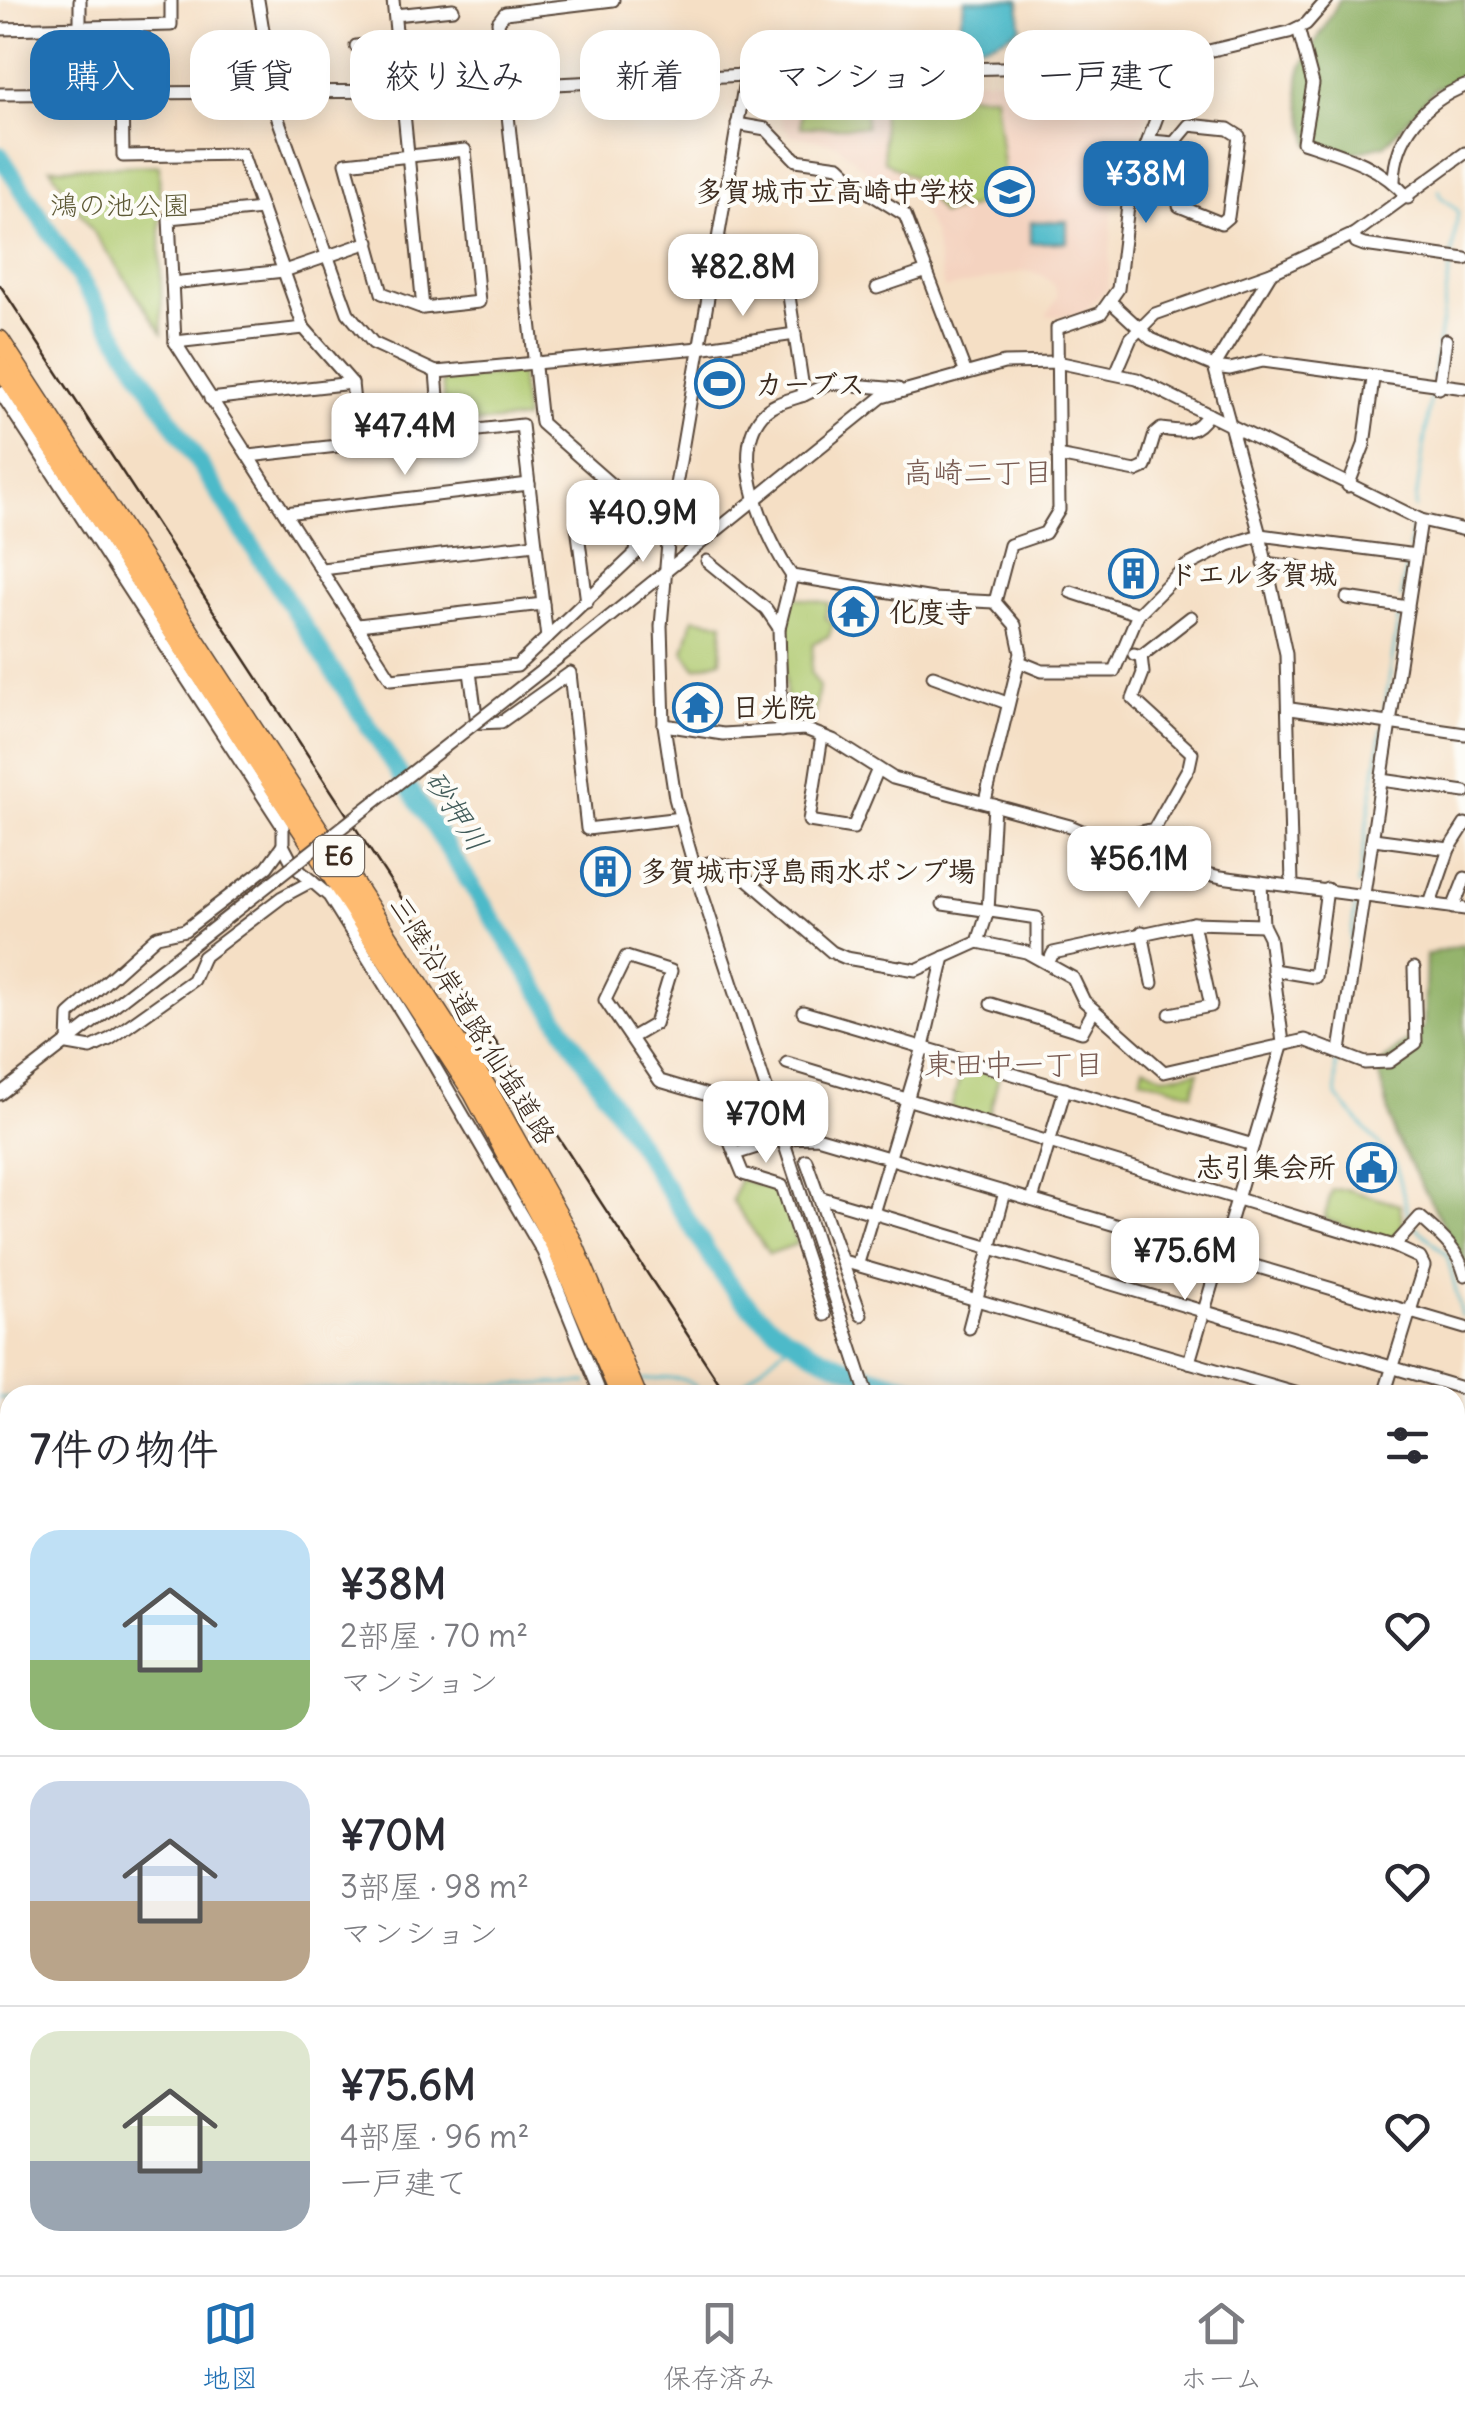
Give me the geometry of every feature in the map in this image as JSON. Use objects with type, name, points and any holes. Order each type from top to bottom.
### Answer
[{"type":"highway","name":"三陸沿岸道路;仙塩道路","points":[[0,340],[486,1086],[572,1240],[633,1385]]},
{"type":"highway","name":"三陸沿岸道路;仙塩道路","points":[[0,366],[473,1093],[556,1247],[616,1385]]},
{"type":"street","points":[[80,0],[80,27]]},
{"type":"street","points":[[0,29],[171,25],[171,0]]},
{"type":"street","points":[[258,0],[262,30]]},
{"type":"street","points":[[393,0],[396,30]]},
{"type":"street","points":[[499,30],[502,15],[613,0]]},
{"type":"street","points":[[1214,49],[1298,28],[1326,0]]},
{"type":"street","points":[[394,16],[453,9]]},
{"type":"street","points":[[120,26],[120,30]]},
{"type":"street","points":[[1298,28],[1314,84],[1303,142],[1365,164],[1394,181],[1408,198]]},
{"type":"street","points":[[560,83],[740,75]]},
{"type":"street","points":[[1394,181],[1402,145],[1418,116],[1442,94],[1465,86]]},
{"type":"street","points":[[0,94],[30,93]]},
{"type":"street","points":[[740,112],[664,575],[664,725],[694,867],[864,1385]]},
{"type":"street","points":[[121,120],[122,156],[242,154],[304,328],[352,382],[358,442]]},
{"type":"street","points":[[279,120],[348,313],[362,334],[388,352],[436,372],[699,348],[795,334]]},
{"type":"street","points":[[407,120],[423,308]]},
{"type":"street","points":[[262,209],[168,218],[175,342],[391,680],[517,666],[636,553],[640,510],[541,424],[508,120]]},
{"type":"street","points":[[995,602],[1010,545],[1037,538],[1056,522],[1059,324],[1093,318],[1112,302],[1118,289],[1135,177],[1158,120]]},
{"type":"street","points":[[738,124],[766,129],[796,160],[839,166],[863,188],[906,215],[965,371]]},
{"type":"street","points":[[1135,177],[1182,198],[1179,206],[1210,220],[1221,223],[1228,217],[1240,136],[1228,129],[1189,125],[1174,143],[1151,141]]},
{"type":"street","points":[[465,150],[479,302],[423,308],[382,293],[346,163],[412,158],[465,150]]},
{"type":"street","points":[[1116,374],[1140,328],[1168,306],[1271,272],[1354,234],[1408,198],[1465,152]]},
{"type":"street","points":[[1354,234],[1356,242],[1364,245],[1456,257]]},
{"type":"street","points":[[172,283],[284,271],[369,242]]},
{"type":"street","points":[[784,263],[804,395]]},
{"type":"street","points":[[877,288],[927,271]]},
{"type":"street","points":[[1271,272],[1214,366],[1260,534],[1286,654],[1291,709],[1292,886]]},
{"type":"street","points":[[1112,302],[1152,338],[1214,366],[1230,369],[1263,361],[1374,379],[1465,388]]},
{"type":"street","points":[[175,342],[304,328]]},
{"type":"street","points":[[1434,387],[1446,340]]},
{"type":"street","points":[[0,1094],[664,575],[882,397],[902,389],[1004,363],[1058,362],[1116,374],[1148,384],[1421,520],[1465,530]]},
{"type":"street","points":[[436,372],[441,434]]},
{"type":"street","points":[[1348,486],[1364,446],[1374,379]]},
{"type":"street","points":[[210,399],[352,382]]},
{"type":"street","points":[[902,389],[830,383],[765,411],[758,422],[751,454],[755,498],[770,544],[792,576],[933,600],[995,602],[1015,624],[1020,662],[1007,703],[989,803],[988,911],[978,942]]},
{"type":"street","points":[[0,392],[283,827],[283,845],[294,866],[329,896],[424,1048],[543,1252],[597,1385]]},
{"type":"street","points":[[1058,456],[1136,471],[1145,467],[1154,434],[1161,429],[1187,433],[1200,426],[1208,414]]},
{"type":"street","points":[[249,456],[522,425],[547,638]]},
{"type":"street","points":[[285,513],[529,484]]},
{"type":"street","points":[[1340,1051],[1374,838],[1386,723],[1408,607],[1410,554],[1421,520]]},
{"type":"street","points":[[578,526],[587,602]]},
{"type":"street","points":[[1020,662],[1042,671],[1114,671],[1126,651],[1138,614],[1184,566],[1260,534],[1410,554]]},
{"type":"street","points":[[322,569],[535,544]]},
{"type":"street","points":[[707,561],[766,609],[780,628]]},
{"type":"street","points":[[1264,563],[1298,567]]},
{"type":"street","points":[[782,731],[780,628],[792,576]]},
{"type":"street","points":[[1071,592],[1138,614]]},
{"type":"street","points":[[1347,598],[1408,607]]},
{"type":"street","points":[[358,625],[542,604]]},
{"type":"street","points":[[1141,656],[1191,617]]},
{"type":"street","points":[[1126,651],[1141,656]]},
{"type":"street","points":[[1114,845],[1120,837],[1154,829],[1189,767],[1192,753],[1133,698],[1143,672],[1141,656]]},
{"type":"street","points":[[470,672],[477,723],[501,722],[570,672],[587,828],[681,818]]},
{"type":"street","points":[[932,676],[1007,703]]},
{"type":"street","points":[[1291,709],[1465,734]]},
{"type":"street","points":[[664,725],[723,734],[805,729],[893,778],[1070,826],[1151,861],[1261,882],[1459,908],[1465,878]]},
{"type":"street","points":[[822,736],[809,821],[853,828],[878,769]]},
{"type":"street","points":[[1382,780],[1465,792]]},
{"type":"street","points":[[1430,904],[1449,849],[1465,824]]},
{"type":"street","points":[[1374,838],[1449,849]]},
{"type":"street","points":[[68,1044],[69,1015],[157,936],[185,930],[267,867],[283,845]]},
{"type":"street","points":[[694,867],[712,862],[733,867],[832,952],[846,958],[916,970],[978,942],[1042,960],[1073,978],[1094,1010],[1164,1072],[1304,1040],[1365,1063],[1389,1062],[1416,1043],[1414,968]]},
{"type":"street","points":[[68,1044],[92,1048],[110,1039],[194,980],[202,957],[282,897],[312,881]]},
{"type":"street","points":[[1189,1362],[1283,1043],[1263,925],[1261,882]]},
{"type":"street","points":[[1273,970],[1315,976],[1327,889]]},
{"type":"street","points":[[943,904],[1036,918],[1042,960]]},
{"type":"street","points":[[1042,960],[1053,953],[1194,923],[1263,925]]},
{"type":"street","points":[[1170,1014],[1211,1006],[1194,923]]},
{"type":"street","points":[[1142,932],[1152,983]]},
{"type":"street","points":[[630,1038],[654,1024],[671,971],[626,958],[605,1000],[630,1038],[660,1081],[711,1096],[743,1174],[782,1186],[825,1315]]},
{"type":"street","points":[[858,1263],[923,1047],[944,958]]},
{"type":"street","points":[[991,1004],[1082,1032],[1094,1010]]},
{"type":"street","points":[[803,1012],[1254,1145]]},
{"type":"street","points":[[787,1063],[1394,1246],[1420,1258],[1424,1266],[1387,1385]]},
{"type":"street","points":[[1032,1200],[1064,1089]]},
{"type":"street","points":[[735,1154],[785,1138],[817,1137],[1465,1328]]},
{"type":"street","points":[[806,1160],[861,1315]]},
{"type":"street","points":[[969,1328],[1005,1192]]},
{"type":"street","points":[[819,1197],[1450,1385]]},
{"type":"street","points":[[1394,1246],[1420,1217],[1447,1241],[1460,1258],[1465,1275]]},
{"type":"street","points":[[843,1261],[1268,1385]]},
{"type":"shaded area","name":"多賀城市立高崎中学校","points":[[984,79],[1004,79],[1004,120],[1145,120],[1113,202],[1108,288],[1080,316],[1046,316],[1058,296],[1054,285],[1042,275],[1025,271],[944,289],[933,233],[915,197],[866,171],[836,144],[791,135],[782,125],[781,120],[984,120]]},
{"type":"green space","points":[[1339,0],[1465,0],[1465,82],[1436,88],[1385,145],[1332,158],[1310,145],[1299,83],[1303,65]]},
{"type":"green space","points":[[984,95],[995,95],[1005,181],[972,207],[941,214],[917,180],[884,161],[882,120],[984,120]]},
{"type":"green space","points":[[801,120],[866,120],[866,127],[801,127]]},
{"type":"green space","name":"鴻の池公園","points":[[159,165],[162,333],[50,168]]},
{"type":"green space","points":[[520,372],[525,419],[446,425],[442,381]]},
{"type":"green space","points":[[793,597],[829,603],[825,617],[833,624],[829,636],[813,643],[811,673],[819,686],[813,727],[787,716],[782,628]]},
{"type":"green space","points":[[693,618],[723,623],[721,660],[696,668],[684,652]]},
{"type":"green space","points":[[1465,944],[1465,1265],[1395,1136],[1377,1066],[1424,1027],[1426,955]]},
{"type":"green space","points":[[963,1066],[999,1076],[987,1123],[950,1112]]},
{"type":"green space","points":[[1144,1066],[1163,1076],[1199,1071],[1193,1093],[1141,1078]]},
{"type":"green space","points":[[739,1179],[779,1191],[797,1244],[769,1254],[732,1200]]},
{"type":"green space","points":[[1346,1189],[1400,1205],[1403,1227],[1389,1240],[1324,1219],[1332,1190]]},
{"type":"water","points":[[965,0],[1019,0],[1021,27],[1004,30],[1004,37],[984,44],[984,30],[959,30]]},
{"type":"water","points":[[1067,221],[1067,242],[1031,243],[1031,222]]},
{"type":"waterway","name":"砂押川","points":[[0,155],[726,1280],[773,1327],[799,1344],[855,1371],[907,1385]]},
{"type":"waterway","points":[[1439,190],[1440,196],[1458,211],[1452,255]]},
{"type":"waterway","points":[[1433,378],[1451,262]]},
{"type":"waterway","points":[[1415,508],[1432,386]]},
{"type":"waterway","points":[[1409,549],[1412,525]]},
{"type":"waterway","points":[[1401,598],[1407,557]]},
{"type":"waterway","points":[[1383,720],[1399,614]]},
{"type":"waterway","points":[[1358,885],[1382,728]]},
{"type":"waterway","points":[[1347,969],[1356,901]]},
{"type":"waterway","points":[[1335,1060],[1337,1097],[1396,1164],[1410,1222]]},
{"type":"waterway","points":[[1416,1227],[1447,1255],[1462,1316]]},
{"type":"waterway","points":[[741,1385],[790,1342]]},
{"type":"waterway","points":[[642,1380],[668,1378],[693,1385]]},
{"type":"waterway","points":[[506,1385],[587,1383]]},
{"type":"railway","points":[[0,285],[720,1385]]},
{"type":"place","name":"多賀城市立高崎中学校","points":[[1010,191]]},
{"type":"place","name":"カーブス","points":[[720,384]]},
{"type":"place","name":"ドエル多賀城","points":[[1134,574]]},
{"type":"place","name":"化度寺","points":[[854,612]]},
{"type":"place","name":"日光院","points":[[697,707]]},
{"type":"place","name":"多賀城市浮島雨水ポンプ場","points":[[605,871]]},
{"type":"place","name":"志引集会所","points":[[1371,1167]]},
{"type":"district","name":"高崎二丁目","points":[[978,473]]},
{"type":"district","name":"東田中一丁目","points":[[1014,1065]]}]
